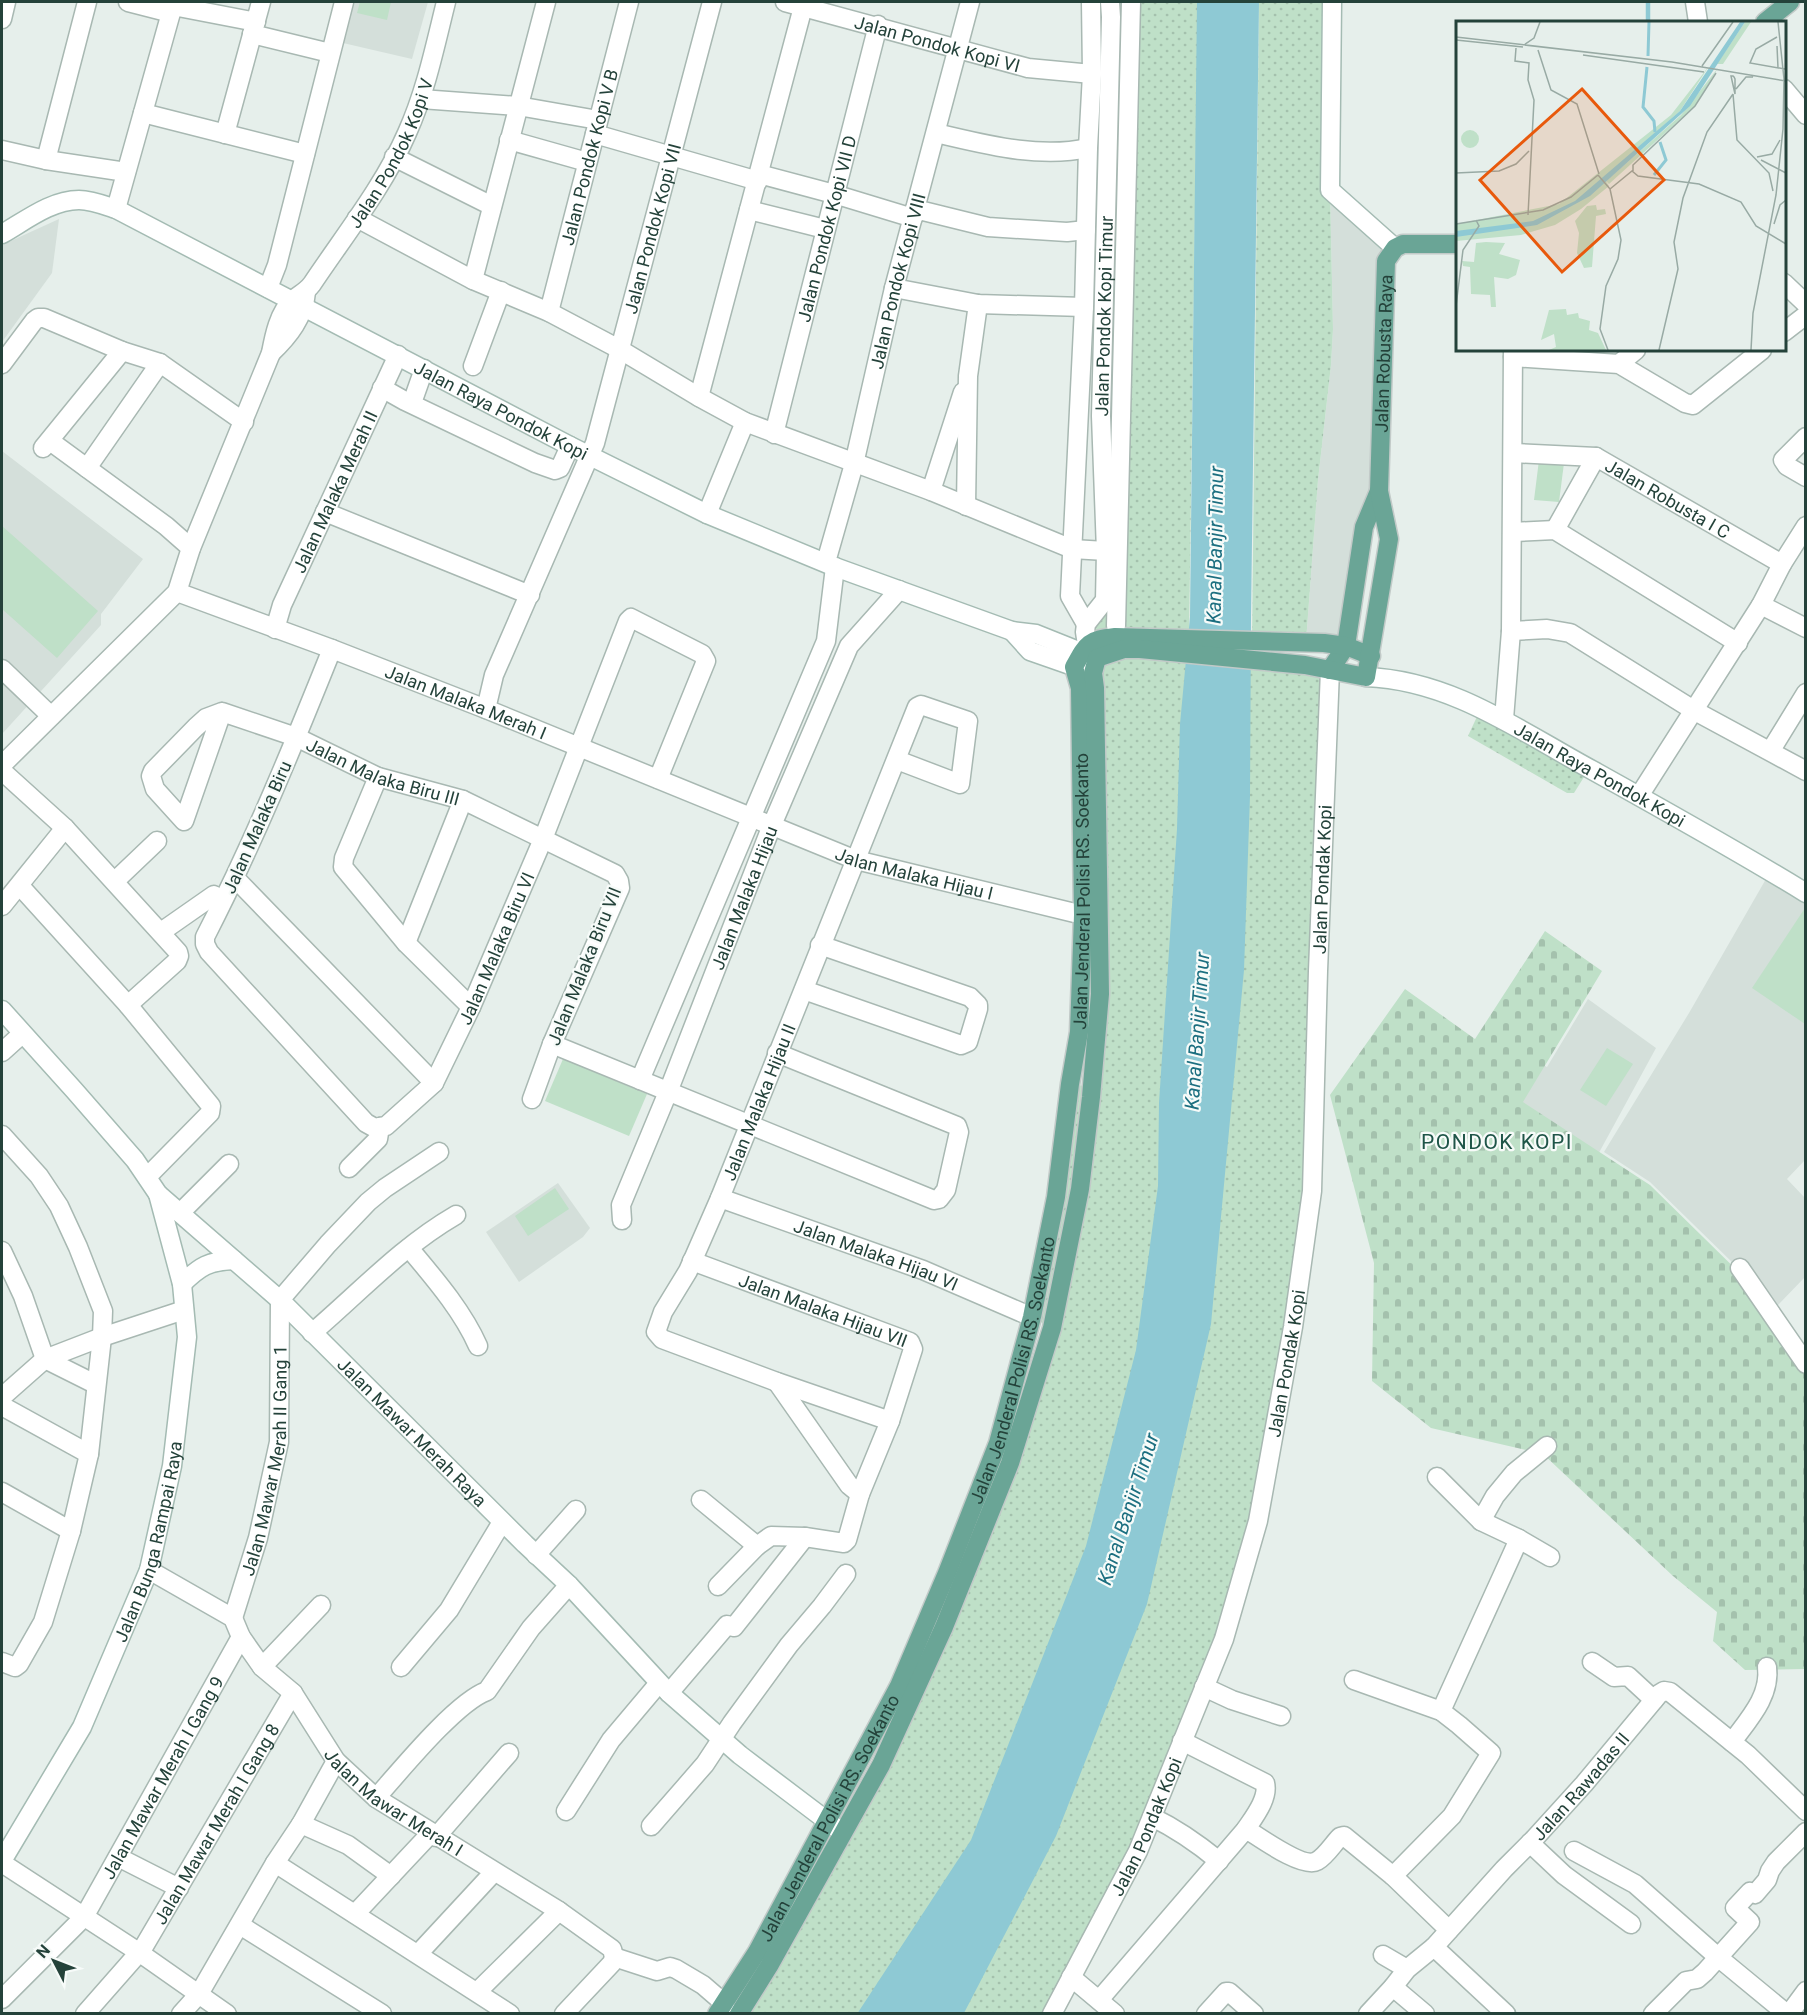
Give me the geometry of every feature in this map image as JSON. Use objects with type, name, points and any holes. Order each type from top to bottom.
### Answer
[{"type":"main road","points":[[1766,21],[1790,2]]},
{"type":"main road","points":[[1395,248],[1403,244],[1456,244]]},
{"type":"main road","name":"Jalan Robusta Raya","points":[[1366,677],[1389,539],[1379,491],[1386,261],[1395,248]]},
{"type":"main road","name":"Jalan Robusta Raya","points":[[1330,670],[1346,646],[1364,527],[1379,491]]},
{"type":"main road","name":"Jalan Raya Pondok Kopi","points":[[1087,659],[1139,643],[1306,642],[1346,646],[1371,656]]},
{"type":"main road","name":"Jalan Raya Pondok Kopi","points":[[1139,643],[1305,665],[1366,677]]},
{"type":"main road","name":"Jalan Jenderal Polisi RS. Soekanto","points":[[727,2010],[899,1686],[947,1573],[998,1443],[1032,1317],[1056,1197],[1079,1032],[1083,915],[1080,688],[1087,659]]},
{"type":"main road","name":"Jalan Jenderal Polisi RS. Soekanto","points":[[727,2010],[769,1966],[881,1765],[944,1627],[1010,1463],[1052,1328],[1080,1190],[1100,994],[1095,688],[1087,659]]},
{"type":"main road","points":[[1070,1084],[1092,1088]]},
{"type":"main road","points":[[1032,1317],[1052,1328]]},
{"type":"street","points":[[2,19],[6,2]]},
{"type":"street","points":[[46,160],[87,2]]},
{"type":"street","points":[[128,2],[173,7],[254,28],[330,53]]},
{"type":"street","points":[[225,134],[261,2]]},
{"type":"street","points":[[268,288],[278,265],[344,2]]},
{"type":"street","name":"Jalan Pondok Kopi V","points":[[177,592],[191,548],[271,353],[275,330],[300,300],[357,218],[408,132],[421,99],[446,2]]},
{"type":"street","points":[[473,280],[546,2]]},
{"type":"street","name":"Jalan Pondok Kopi V B","points":[[549,312],[629,2]]},
{"type":"street","name":"Jalan Pondok Kopi VII","points":[[486,709],[494,675],[590,456],[712,2]]},
{"type":"street","name":"Jalan Pondok Kopi VI","points":[[785,2],[878,25],[1028,68],[1092,74]]},
{"type":"street","name":"Jalan Pondok Kopi VIII","points":[[831,564],[894,288],[970,2]]},
{"type":"street","name":"Jalan Pondok Kopi Timur","points":[[1086,624],[1070,596],[1084,307],[1092,74],[1091,2]]},
{"type":"street","name":"Jalan Pondok Kopi Timur","points":[[1087,659],[1086,624],[1105,600],[1106,551],[1101,416],[1110,2]]},
{"type":"street","points":[[1116,626],[1131,2]]},
{"type":"street","points":[[1332,2],[1330,190],[1395,248]]},
{"type":"street","points":[[1695,2],[1698,21]]},
{"type":"street","points":[[116,209],[173,7]]},
{"type":"street","points":[[699,397],[803,7]]},
{"type":"street","name":"Jalan Pondok Kopi VII D","points":[[774,434],[878,25]]},
{"type":"street","points":[[1786,90],[1806,115]]},
{"type":"street","points":[[421,99],[518,106],[596,127],[672,156],[914,214],[988,227],[1067,232],[1086,230]]},
{"type":"street","points":[[142,113],[305,154]]},
{"type":"street","points":[[936,133],[1003,148],[1069,152],[1088,148]]},
{"type":"street","points":[[509,140],[587,162]]},
{"type":"street","points":[[2,150],[46,160],[126,172]]},
{"type":"street","points":[[394,157],[492,206]]},
{"type":"street","name":"Jalan Raya Pondok Kopi","points":[[2,234],[50,206],[66,202],[80,200],[116,209],[268,288],[300,300],[570,446],[707,514],[831,564],[1012,632],[1030,651],[1087,659]]},
{"type":"street","points":[[749,210],[825,229]]},
{"type":"street","points":[[357,218],[473,280],[549,312],[619,349],[745,422],[931,491],[1072,549],[1106,551]]},
{"type":"street","points":[[1786,284],[1806,304]]},
{"type":"street","points":[[894,288],[978,304],[1084,307]]},
{"type":"street","points":[[473,366],[501,291]]},
{"type":"street","points":[[966,506],[960,427],[978,304]]},
{"type":"street","points":[[1786,331],[1806,315]]},
{"type":"street","points":[[2,364],[38,318],[44,318],[122,351],[160,363],[244,422]]},
{"type":"street","points":[[122,351],[46,446],[87,468],[166,526],[191,548]]},
{"type":"street","points":[[1619,364],[1635,351]]},
{"type":"street","points":[[1504,719],[1511,631],[1513,353],[1619,364],[1685,403],[1693,405],[1761,351]]},
{"type":"street","name":"Jalan Malaka Merah II","points":[[275,629],[282,605],[398,355]]},
{"type":"street","points":[[87,468],[160,363]]},
{"type":"street","points":[[412,403],[424,369]]},
{"type":"street","points":[[382,388],[535,463],[555,470],[560,468],[570,446]]},
{"type":"street","points":[[707,514],[745,422]]},
{"type":"street","points":[[931,491],[960,427]]},
{"type":"street","points":[[1806,437],[1783,460],[1787,466],[1806,477]]},
{"type":"street","name":"Jalan Robusta I C","points":[[1513,453],[1596,457],[1782,564]]},
{"type":"street","points":[[1555,530],[1596,457]]},
{"type":"street","points":[[325,512],[530,595]]},
{"type":"street","points":[[1639,796],[1738,643],[1806,526]]},
{"type":"street","points":[[1513,532],[1555,530],[1738,643]]},
{"type":"street","name":"Jalan Malaka Hijau","points":[[640,1080],[826,638],[831,564]]},
{"type":"street","name":"Jalan Malaka Hijau","points":[[622,1220],[621,1205],[668,1092],[772,825],[850,648],[899,590]]},
{"type":"street","points":[[2,765],[177,592]]},
{"type":"street","name":"Jalan Malaka Merah I","points":[[177,592],[486,709],[751,818]]},
{"type":"street","points":[[1761,605],[1806,628]]},
{"type":"street","name":"Jalan Malaka Biru VI","points":[[380,1127],[386,1126],[434,1083],[471,1007],[543,839],[628,621],[634,618],[702,654],[706,661],[658,778]]},
{"type":"street","points":[[1511,631],[1547,629],[1570,633],[1695,711],[1771,750],[1806,771]]},
{"type":"street","points":[[826,638],[850,648]]},
{"type":"street","name":"Jalan Malaka Biru","points":[[332,649],[236,878],[205,937],[205,944],[209,952],[366,1123],[375,1128],[380,1127]]},
{"type":"street","points":[[1371,656],[1387,678]]},
{"type":"street","points":[[2,669],[51,716]]},
{"type":"street","name":"Jalan Pondak Kopi","points":[[1052,2013],[1138,1851],[1224,1639],[1258,1521],[1293,1327],[1312,1191],[1330,670]]},
{"type":"street","name":"Jalan Raya Pondok Kopi","points":[[1366,677],[1387,678],[1450,694],[1504,719],[1806,893]]},
{"type":"street","points":[[1771,750],[1806,693]]},
{"type":"street","name":"Jalan Malaka Hijau II","points":[[777,1382],[662,1339],[656,1332],[663,1312],[692,1261],[720,1198],[820,945],[919,705],[968,722],[960,784],[897,760]]},
{"type":"street","points":[[222,712],[184,821],[155,789],[151,776],[153,771],[196,727],[206,718],[222,712]]},
{"type":"street","name":"Jalan Malaka Biru III","points":[[222,712],[296,737],[378,777],[463,800],[543,839]]},
{"type":"street","points":[[2,771],[65,828],[178,952],[177,961],[128,1005]]},
{"type":"street","points":[[378,777],[344,858],[343,867],[406,943],[471,1007]]},
{"type":"street","points":[[406,943],[463,800]]},
{"type":"street","name":"Jalan Malaka Hijau I","points":[[751,818],[856,861],[1083,915]]},
{"type":"street","points":[[2,906],[65,828]]},
{"type":"street","name":"Jalan Malaka Biru VII","points":[[532,1099],[552,1044],[620,888],[615,874],[609,870],[543,839]]},
{"type":"street","points":[[115,881],[157,841]]},
{"type":"street","points":[[236,878],[434,1083]]},
{"type":"street","points":[[20,886],[128,1005],[211,1106],[210,1113],[147,1177]]},
{"type":"street","points":[[161,932],[214,895]]},
{"type":"street","points":[[804,990],[961,1045],[968,1042],[978,1009],[978,1005],[970,997],[820,945]]},
{"type":"street","points":[[692,957],[718,966]]},
{"type":"street","name":"Jalan Mawar Merah Raya","points":[[2,1010],[135,1160],[158,1194],[280,1300],[502,1522],[569,1585],[664,1688],[723,1739],[843,1833]]},
{"type":"street","points":[[2,1052],[22,1034]]},
{"type":"street","points":[[552,1044],[934,1200],[939,1199],[946,1190],[959,1132],[955,1124],[777,1053]]},
{"type":"street","points":[[349,1168],[378,1139],[380,1127]]},
{"type":"street","points":[[2,1136],[39,1176],[59,1206],[78,1246],[103,1311],[89,1454],[71,1531],[43,1622],[10,1663]]},
{"type":"street","points":[[280,1300],[368,1202],[385,1188],[440,1152]]},
{"type":"street","points":[[180,1213],[229,1164]]},
{"type":"street","name":"Jalan Bunga Rampai Raya","points":[[2,1862],[82,1727],[149,1570],[172,1466],[187,1337],[182,1284],[158,1194]]},
{"type":"street","name":"Jalan Malaka Hijau VI","points":[[720,1198],[923,1270],[1032,1317]]},
{"type":"street","points":[[312,1333],[371,1278],[428,1231],[456,1215]]},
{"type":"street","points":[[409,1248],[437,1282],[470,1329],[478,1346]]},
{"type":"street","points":[[2,1251],[23,1296],[45,1359],[95,1384]]},
{"type":"street","points":[[182,1284],[206,1264],[234,1260]]},
{"type":"street","name":"Jalan Malaka Hijau VII","points":[[692,1261],[910,1342],[913,1349],[890,1421],[860,1494],[847,1540],[844,1543],[805,1537]]},
{"type":"street","points":[[1740,1268],[1806,1364]]},
{"type":"street","name":"Jalan Mawar Merah II Gang 1","points":[[233,1618],[258,1538],[279,1442],[280,1300]]},
{"type":"street","points":[[2,1397],[45,1359],[184,1310]]},
{"type":"street","points":[[777,1382],[890,1421]]},
{"type":"street","points":[[777,1382],[849,1485],[860,1494]]},
{"type":"street","points":[[2,1406],[89,1454]]},
{"type":"street","points":[[1481,1521],[1496,1496],[1514,1473],[1547,1446]]},
{"type":"street","points":[[1437,1477],[1481,1521],[1550,1557]]},
{"type":"street","points":[[2,1492],[71,1531]]},
{"type":"street","points":[[701,1500],[756,1546]]},
{"type":"street","points":[[536,1555],[576,1510]]},
{"type":"street","points":[[401,1667],[449,1610],[502,1522]]},
{"type":"street","points":[[718,1586],[756,1546],[771,1536],[805,1537]]},
{"type":"street","points":[[566,1810],[611,1740],[727,1625],[734,1627],[805,1537]]},
{"type":"street","points":[[1441,1711],[1519,1539]]},
{"type":"street","points":[[149,1570],[233,1618]]},
{"type":"street","points":[[651,1826],[691,1781],[789,1645],[846,1574]]},
{"type":"street","points":[[376,1798],[461,1708],[477,1694],[488,1691],[531,1628],[569,1585]]},
{"type":"street","points":[[262,1666],[321,1605]]},
{"type":"street","name":"Jalan Mawar Merah I","points":[[233,1618],[241,1637],[262,1666],[292,1693],[336,1761],[376,1798],[559,1911],[612,1949],[614,1957]]},
{"type":"street","name":"Jalan Mawar Merah I Gang 9","points":[[2,1999],[84,1917],[241,1637]]},
{"type":"street","points":[[1592,1662],[1614,1677],[1628,1676],[1654,1700],[1665,1691],[1670,1692],[1748,1755],[1806,1811]]},
{"type":"street","points":[[1732,1742],[1761,1701],[1768,1675],[1767,1667]]},
{"type":"street","points":[[1354,1680],[1441,1711],[1486,1747],[1491,1754],[1452,1816],[1393,1876]]},
{"type":"street","points":[[1204,1687],[1232,1700],[1281,1716]]},
{"type":"street","name":"Jalan Mawar Merah I Gang 8","points":[[85,2013],[140,1953],[292,1693]]},
{"type":"street","name":"Jalan Rawadas II","points":[[1368,2013],[1393,1988],[1407,1969],[1434,1947],[1530,1844],[1654,1700]]},
{"type":"street","points":[[1099,2000],[1246,1829],[1265,1794],[1265,1783],[1182,1741]]},
{"type":"street","points":[[356,1914],[434,1835],[509,1753]]},
{"type":"street","points":[[181,2013],[200,1994],[336,1761]]},
{"type":"street","points":[[1152,1817],[1175,1828],[1219,1861]]},
{"type":"street","points":[[301,1824],[348,1845],[391,1876]]},
{"type":"street","points":[[1246,1829],[1285,1853],[1310,1863],[1319,1860],[1340,1837],[1344,1836],[1393,1876],[1449,1930]]},
{"type":"street","points":[[1653,2013],[1686,1981],[1697,1979],[1719,1958],[1750,1922],[1735,1908],[1750,1892],[1755,1894],[1767,1880],[1776,1862],[1806,1832]]},
{"type":"street","points":[[1530,1844],[1564,1875],[1631,1924]]},
{"type":"street","points":[[1574,1851],[1635,1884],[1719,1958],[1788,2013],[1806,1991]]},
{"type":"street","points":[[118,1857],[178,1888]]},
{"type":"street","points":[[2,1862],[227,2013]]},
{"type":"street","points":[[275,1863],[510,2013]]},
{"type":"street","points":[[418,1954],[494,1872]]},
{"type":"street","points":[[477,1992],[559,1911]]},
{"type":"street","points":[[240,1925],[382,2013]]},
{"type":"street","points":[[1434,1947],[1506,2013]]},
{"type":"street","points":[[1383,1955],[1407,1969]]},
{"type":"street","points":[[564,2013],[612,1963],[614,1957],[657,1971],[670,1967],[676,1969],[703,1985],[727,2010]]},
{"type":"street","points":[[1071,1977],[1115,2013]]},
{"type":"street","points":[[1393,1988],[1425,2013]]},
{"type":"street","points":[[1206,2013],[1226,1992],[1229,1992],[1254,2013]]},
{"type":"shaded area","points":[[353,2],[428,2],[412,59],[343,43]]},
{"type":"shaded area","points":[[1330,190],[1395,248],[1379,491],[1346,646],[1306,642],[1318,480],[1333,329]]},
{"type":"shaded area","points":[[59,219],[52,273],[2,342],[2,245]]},
{"type":"shaded area","points":[[2,451],[143,559],[101,614],[101,625],[2,734]]},
{"type":"shaded area","points":[[1770,872],[1805,896],[1805,1160],[1787,1179],[1805,1198],[1805,1277],[1777,1306],[1650,1182],[1604,1152],[1689,1013]]},
{"type":"shaded area","points":[[1588,999],[1656,1048],[1595,1160],[1506,1104],[1534,1060],[1547,1067]]},
{"type":"shaded area","points":[[558,1183],[590,1228],[583,1237],[519,1282],[486,1232]]},
{"type":"green space","points":[[360,2],[391,2],[387,20],[357,13]]},
{"type":"green space","points":[[1110,2],[1198,2],[1189,638],[1098,639],[1086,624],[1105,600]]},
{"type":"green space","points":[[1259,2],[1332,2],[1330,190],[1333,329],[1318,480],[1306,642],[1252,643]]},
{"type":"green space","points":[[1539,460],[1564,463],[1559,502],[1534,500]]},
{"type":"green space","points":[[2,526],[98,611],[57,658],[2,609]]},
{"type":"green space","points":[[1124,649],[1330,670],[1312,1191],[1258,1521],[1152,1817],[1051,2013],[739,2014],[944,1627],[1051,1328],[1032,1317],[1070,1084],[1091,1087],[1093,673]]},
{"type":"green space","points":[[1481,708],[1589,769],[1574,793],[1567,793],[1468,736]]},
{"type":"green space","points":[[1805,908],[1805,1024],[1752,988]]},
{"type":"green space","points":[[1545,931],[1602,971],[1523,1102],[1650,1185],[1755,1288],[1805,1368],[1805,1669],[1745,1670],[1713,1641],[1717,1612],[1673,1576],[1543,1454],[1431,1428],[1372,1381],[1374,1263],[1330,1095],[1405,989],[1475,1039]]},
{"type":"green space","points":[[1607,1048],[1633,1064],[1606,1106],[1580,1090]]},
{"type":"green space","points":[[563,1059],[647,1094],[629,1136],[545,1101]]},
{"type":"green space","points":[[555,1188],[569,1209],[528,1236],[515,1216]]},
{"type":"water","name":"Kanal Banjir Timur","points":[[1197,2],[1259,2],[1250,796],[1244,970],[1211,1324],[1147,1604],[1056,1836],[964,2013],[857,2014],[971,1840],[1086,1546],[1136,1350],[1158,1186],[1159,1103],[1177,829],[1180,724],[1190,617]]},
{"type":"waterway","points":[[1648,2],[1648,21]]},
{"type":"district","name":"PONDOK KOPI","points":[[1497,1142]]}]
